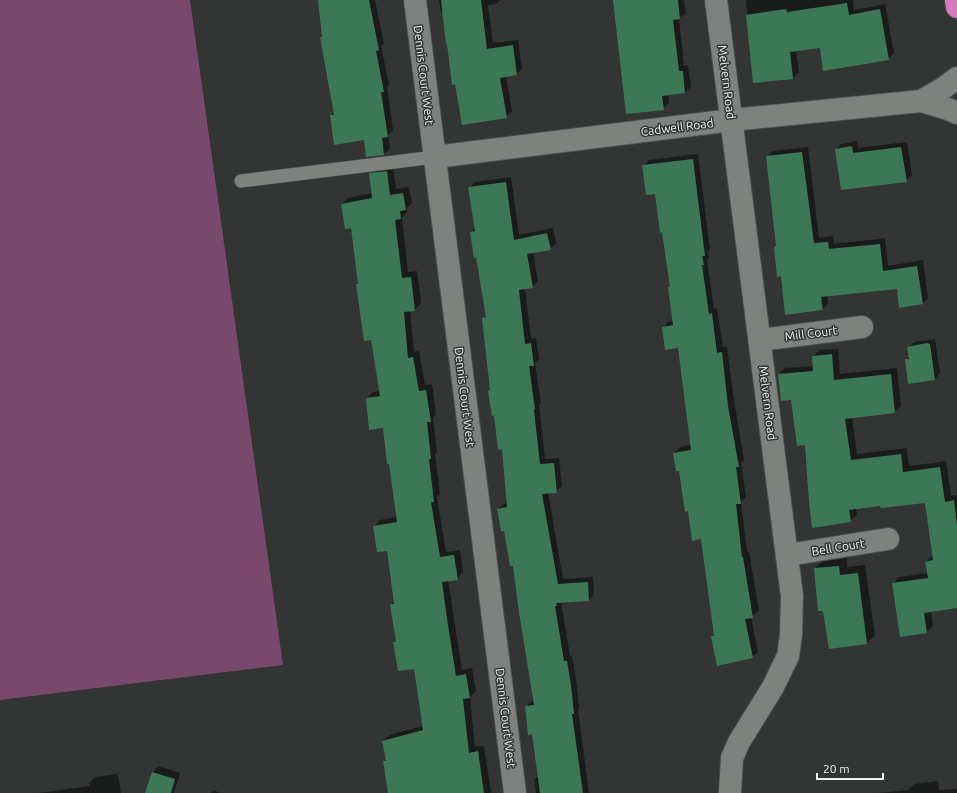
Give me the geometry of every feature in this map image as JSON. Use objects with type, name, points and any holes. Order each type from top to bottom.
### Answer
[{"type":"highway","points":[[956,0],[957,7]]},
{"type":"street","name":"Dennis Court West","points":[[415,0],[515,793]]},
{"type":"street","name":"Melvern Road","points":[[716,0],[792,596],[791,635],[788,656],[773,687],[739,742],[732,758],[730,793]]},
{"type":"street","name":"Cadwell Road","points":[[921,101],[957,78]]},
{"type":"street","name":"Cadwell Road","points":[[435,157],[732,120],[921,101],[957,113]]},
{"type":"street","name":"Mill Court","points":[[760,340],[862,327]]},
{"type":"street","name":"Bell Court","points":[[787,555],[888,539]]},
{"type":"lane","points":[[241,181],[435,157]]},
{"type":"shaded area","points":[[0,0],[190,0],[283,665],[0,700]]},
{"type":"building","points":[[318,0],[369,0],[379,50],[376,51],[384,92],[381,92],[388,137],[382,138],[384,155],[366,157],[364,140],[334,145],[330,115],[334,115],[320,37],[322,37]]},
{"type":"building","points":[[441,0],[481,0],[487,49],[513,45],[517,75],[500,78],[507,118],[462,125],[455,84],[452,85]]},
{"type":"building","points":[[613,0],[678,0],[680,19],[673,20],[679,71],[683,71],[685,93],[662,96],[664,110],[626,114]]},
{"type":"building","points":[[847,3],[849,15],[880,9],[889,60],[823,71],[820,48],[790,52],[793,79],[753,83],[746,15],[786,9],[787,12]]},
{"type":"building","points":[[852,146],[853,153],[901,147],[907,182],[841,190],[835,149]]},
{"type":"building","points":[[802,152],[814,243],[828,242],[829,249],[880,244],[883,271],[917,266],[923,304],[899,308],[897,289],[821,297],[823,310],[785,315],[781,276],[777,277],[774,247],[776,246],[766,156]]},
{"type":"building","points":[[693,159],[705,256],[702,256],[704,265],[702,265],[709,314],[712,313],[717,353],[722,352],[728,406],[739,467],[736,467],[741,504],[736,504],[742,557],[753,618],[745,619],[753,658],[717,666],[711,636],[714,636],[701,539],[692,541],[688,511],[685,512],[679,471],[676,471],[673,453],[691,450],[678,348],[665,350],[662,327],[673,325],[668,287],[670,287],[662,232],[660,233],[655,194],[646,195],[642,165]]},
{"type":"building","points":[[387,171],[390,195],[403,193],[406,210],[400,211],[401,219],[395,220],[402,278],[411,277],[415,311],[404,312],[408,358],[413,357],[419,391],[426,390],[431,422],[427,422],[431,459],[429,459],[434,502],[431,502],[440,557],[454,555],[458,580],[442,582],[448,625],[456,676],[466,674],[470,698],[463,699],[469,753],[478,751],[484,793],[388,793],[383,761],[386,761],[382,741],[423,730],[414,669],[398,671],[393,642],[396,642],[390,604],[394,604],[387,551],[377,552],[373,526],[397,522],[389,464],[387,464],[383,428],[369,430],[366,398],[380,396],[371,340],[364,341],[356,284],[358,284],[351,228],[345,229],[341,204],[372,198],[369,173]]},
{"type":"building","points":[[506,182],[514,240],[547,233],[551,250],[527,254],[533,288],[519,290],[525,344],[531,343],[534,366],[529,366],[540,464],[554,463],[557,493],[542,494],[558,584],[588,582],[589,601],[556,603],[557,606],[555,606],[564,661],[567,661],[571,685],[574,714],[572,714],[583,793],[540,793],[532,734],[528,735],[525,706],[534,705],[513,566],[510,566],[504,531],[501,531],[497,509],[507,507],[502,449],[498,450],[494,415],[492,416],[488,391],[490,390],[482,318],[486,317],[476,257],[474,258],[470,232],[475,231],[468,187]]},
{"type":"building","points":[[927,343],[930,344],[935,380],[908,384],[905,359],[909,359],[907,347]]},
{"type":"building","points":[[832,354],[834,380],[891,374],[895,413],[845,419],[851,460],[901,454],[903,472],[940,467],[945,502],[954,500],[957,526],[957,608],[924,613],[927,633],[900,637],[892,583],[928,578],[925,562],[933,560],[925,503],[849,510],[851,522],[812,528],[805,445],[797,446],[791,400],[781,401],[778,374],[813,371],[812,356]]},
{"type":"building","points":[[839,566],[840,575],[858,573],[867,644],[829,649],[823,611],[818,611],[814,568]]},
{"type":"building","points":[[152,772],[175,779],[171,793],[145,793]]}]
